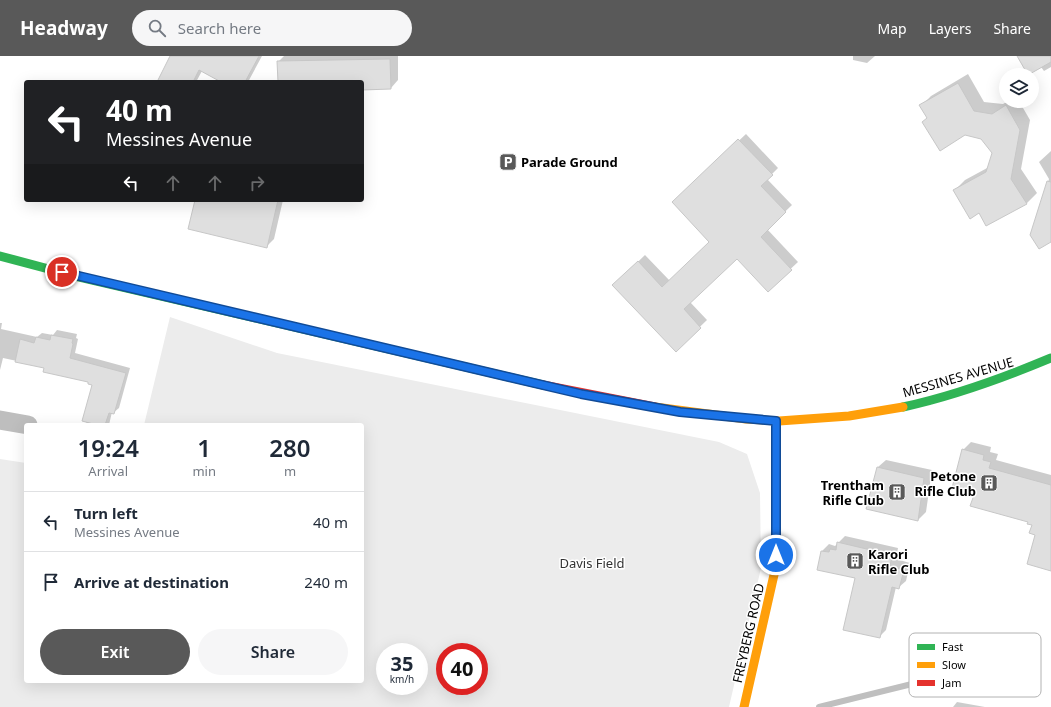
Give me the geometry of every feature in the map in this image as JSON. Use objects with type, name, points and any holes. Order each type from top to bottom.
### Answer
[{"type":"street","name":"MESSINES AVENUE","points":[[0,256],[75,276],[581,394],[680,412],[776,421],[874,413],[934,400],[1017,373],[1051,358]]},
{"type":"street","points":[[0,420],[24,424]]},
{"type":"street","name":"FREYBERG ROAD","points":[[744,707],[776,566],[776,421]]},
{"type":"green space","name":"Davis Field","points":[[170,317],[277,353],[719,442],[747,454],[760,493],[761,568],[729,707],[0,707],[0,459],[24,463],[24,683],[364,683],[364,423],[144,423]]},
{"type":"building","points":[[170,56],[259,56],[246,80],[217,80],[199,70],[194,80],[158,80]]},
{"type":"building","points":[[1017,56],[1051,56],[1051,62],[1039,69],[1024,68]]},
{"type":"building","points":[[390,59],[391,89],[364,90],[364,80],[278,80],[277,61]]},
{"type":"building","points":[[958,83],[974,111],[992,114],[1001,108],[1008,108],[1020,130],[1011,179],[1027,204],[986,226],[979,213],[970,219],[953,190],[986,172],[992,153],[981,139],[965,135],[940,151],[922,122],[927,118],[919,105]]},
{"type":"building","points":[[738,139],[773,175],[761,186],[786,212],[761,237],[792,270],[768,292],[737,259],[684,309],[701,328],[676,352],[612,285],[638,261],[662,287],[709,242],[672,202]]},
{"type":"building","points":[[1047,181],[1051,182],[1051,242],[1039,249],[1030,235]]},
{"type":"building","points":[[195,202],[278,202],[267,248],[188,229]]},
{"type":"building","points":[[51,335],[73,339],[70,358],[126,373],[114,414],[109,413],[106,423],[90,423],[82,421],[92,385],[88,384],[88,382],[43,372],[44,368],[15,362],[20,339],[34,343],[36,337],[50,340]]},
{"type":"building","points":[[962,449],[984,455],[983,460],[991,462],[989,468],[1051,485],[1051,571],[1027,564],[1035,535],[1029,533],[1032,525],[1027,524],[1028,522],[970,506],[974,495],[952,488]]},
{"type":"building","name":"Trentham Rifle Club","points":[[877,467],[924,478],[918,521],[866,509]]},
{"type":"building","points":[[837,542],[892,555],[890,566],[904,570],[899,589],[892,587],[880,638],[843,630],[855,578],[817,570],[821,551],[829,552],[830,549],[836,550]]},
{"type":"waterway","points":[[819,707],[909,685]]},
{"type":"traffic: fast","points":[[0,256],[75,276],[543,385]]},
{"type":"traffic: fast","points":[[903,407],[941,398],[978,386],[1051,358]]},
{"type":"traffic: slow","points":[[655,407],[746,419],[779,421],[849,416],[903,407]]},
{"type":"traffic: slow","points":[[744,707],[776,566],[776,531]]},
{"type":"traffic: jam","points":[[543,385],[655,407]]},
{"type":"traffic: jam","points":[[776,421],[776,531]]},
{"type":"place","name":"Parade Ground","points":[[508,162]]},
{"type":"place","name":"Petone Rifle Club","points":[[989,483]]},
{"type":"place","name":"Trentham Rifle Club","points":[[897,492]]},
{"type":"place","name":"Karori Rifle Club","points":[[855,561]]},
{"type":"route","points":[[62,272],[581,394],[680,412],[776,421],[776,555]]}]
